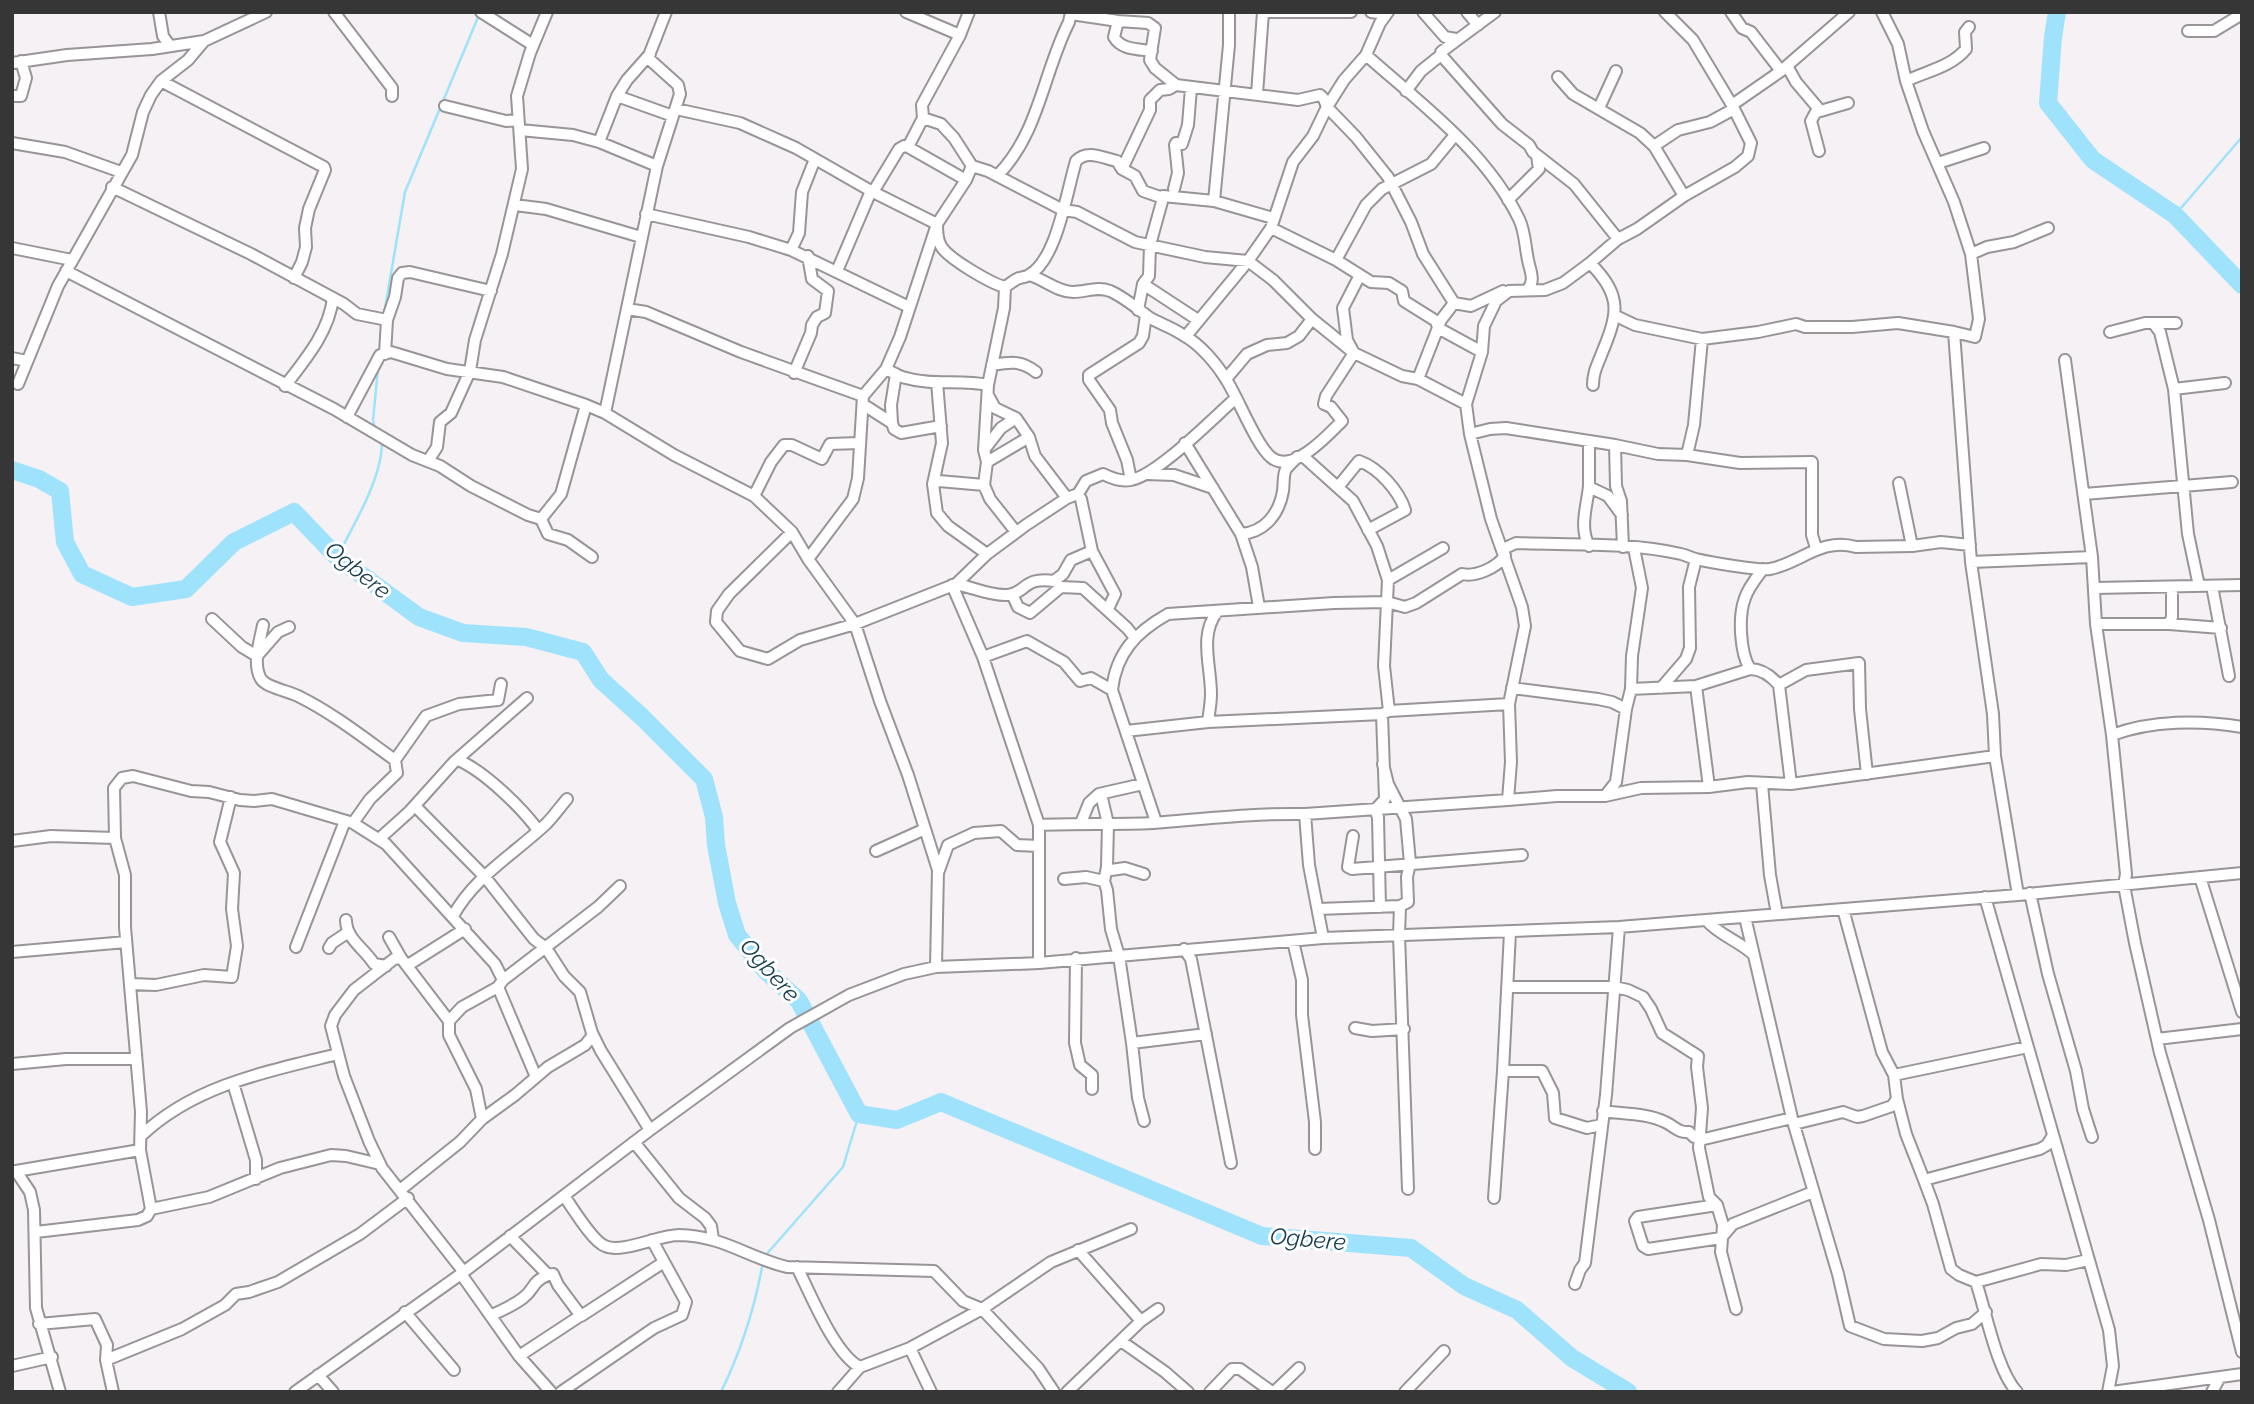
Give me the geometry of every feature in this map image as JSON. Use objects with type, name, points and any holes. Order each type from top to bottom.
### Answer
[{"type":"street","points":[[152,49],[161,29],[159,12]]},
{"type":"street","points":[[12,96],[22,96],[26,78],[17,62],[152,49],[204,41],[266,12]]},
{"type":"street","points":[[334,12],[392,88],[392,96]]},
{"type":"street","points":[[481,12],[533,46]]},
{"type":"street","points":[[428,461],[437,447],[440,422],[451,412],[470,371],[475,340],[515,205],[522,169],[517,96],[547,12]]},
{"type":"street","points":[[605,413],[657,166],[680,94],[678,85],[648,58],[666,12]]},
{"type":"street","points":[[906,12],[960,35]]},
{"type":"street","points":[[908,147],[923,118],[922,105],[960,35],[969,12]]},
{"type":"street","points":[[1214,201],[1229,46],[1229,12]]},
{"type":"street","points":[[1257,94],[1264,12],[1351,12]]},
{"type":"street","points":[[1186,336],[1248,261],[1272,223],[1293,162],[1313,136],[1344,80],[1366,55],[1387,13],[1371,12]]},
{"type":"street","points":[[1423,12],[1445,37],[1456,39]]},
{"type":"street","points":[[1467,12],[1478,25]]},
{"type":"street","points":[[1406,91],[1421,71],[1441,55],[1441,52],[1495,12]]},
{"type":"street","points":[[997,176],[1008,165],[1034,119],[1071,13],[1148,23],[1155,28],[1150,60],[1155,68],[1176,85],[1298,100],[1320,95],[1327,107],[1356,137],[1388,177],[1411,222],[1423,254],[1454,303],[1471,306],[1503,291],[1545,290],[1563,283],[1618,239],[1735,167],[1748,156],[1751,143],[1733,107],[1693,40],[1665,12]]},
{"type":"street","points":[[1731,12],[1742,28],[1751,32],[1818,108],[1811,121],[1819,151]]},
{"type":"street","points":[[1654,146],[1678,130],[1710,122],[1733,107],[1784,69],[1849,12]]},
{"type":"street","points":[[1614,315],[1635,325],[1702,338],[1758,332],[1796,324],[1805,327],[1852,327],[1898,323],[1975,337],[1979,319],[1971,254],[1954,202],[1923,131],[1906,81],[1898,44],[1882,12]]},
{"type":"street","points":[[2188,31],[2214,31],[2242,14]]},
{"type":"street","points":[[1118,21],[1114,37],[1118,43],[1125,47],[1152,51]]},
{"type":"street","points":[[1906,81],[1948,65],[1959,57],[1966,49],[1965,32],[1969,27]]},
{"type":"street","points":[[161,29],[188,60]]},
{"type":"street","points":[[18,384],[66,271],[132,155],[143,112],[161,81],[188,60],[204,41]]},
{"type":"street","points":[[599,142],[617,96],[627,80],[652,52]]},
{"type":"street","points":[[1366,55],[1472,150],[1508,200],[1522,229],[1532,277],[1531,287],[1527,290]]},
{"type":"street","points":[[1441,55],[1503,124],[1574,184],[1618,239]]},
{"type":"street","points":[[1599,108],[1616,71]]},
{"type":"street","points":[[1558,77],[1573,94],[1640,133],[1654,146],[1684,196]]},
{"type":"street","points":[[161,81],[324,167],[326,170],[309,209],[302,262],[294,278]]},
{"type":"street","points":[[1122,169],[1150,110],[1150,100],[1160,90],[1176,85]]},
{"type":"street","points":[[1174,189],[1178,173],[1175,145],[1181,144],[1186,132],[1191,88]]},
{"type":"street","points":[[1205,89],[1216,95],[1223,106]]},
{"type":"street","points":[[617,96],[674,113],[740,123],[815,159],[937,224]]},
{"type":"street","points":[[1817,113],[1848,103]]},
{"type":"street","points":[[445,106],[599,142],[657,166]]},
{"type":"street","points":[[923,118],[941,124],[954,138],[972,166],[1063,210],[1077,212],[1135,242],[1205,257],[1248,261],[1273,280],[1312,320],[1354,353],[1466,404]]},
{"type":"street","points":[[1336,260],[1366,205],[1382,188],[1391,186],[1431,164],[1455,135]]},
{"type":"street","points":[[12,143],[65,152],[121,172]]},
{"type":"street","points":[[838,271],[872,191],[899,149],[908,147],[966,180]]},
{"type":"street","points":[[1938,163],[1984,148]]},
{"type":"street","points":[[937,224],[939,244],[946,253],[995,285],[1006,287],[1041,265],[1049,251],[1076,161],[1080,156],[1087,154],[1117,161],[1122,169],[1135,176],[1143,191],[1163,197],[1214,201],[1272,223],[1371,282],[1389,283],[1402,291],[1404,300],[1436,321],[1438,328],[1482,352]]},
{"type":"street","points":[[1508,200],[1539,169],[1537,155]]},
{"type":"street","points":[[791,250],[799,233],[802,192],[815,159]]},
{"type":"street","points":[[941,426],[901,433],[894,429],[893,392],[900,337],[937,224],[972,166]]},
{"type":"street","points":[[112,187],[251,254],[333,298],[357,314],[387,320]]},
{"type":"street","points":[[1131,480],[1128,460],[1112,423],[1110,410],[1089,380],[1089,375],[1139,343],[1143,336],[1143,284],[1149,276],[1150,245],[1165,192],[1174,189]]},
{"type":"street","points":[[1174,189],[1185,199]]},
{"type":"street","points":[[515,205],[546,209],[641,237]]},
{"type":"street","points":[[646,214],[749,237],[808,256],[909,307]]},
{"type":"street","points":[[1971,254],[1987,247],[2014,242],[2048,228]]},
{"type":"street","points":[[12,248],[72,260]]},
{"type":"street","points":[[794,373],[811,333],[811,325],[817,317],[825,313],[828,292],[812,279],[808,256]]},
{"type":"street","points":[[1590,263],[1606,280],[1616,301],[1614,315],[1594,370],[1593,385]]},
{"type":"street","points":[[66,271],[155,315],[471,486],[541,519],[548,534],[568,540],[592,557]]},
{"type":"street","points":[[385,354],[387,320],[398,278],[405,271],[491,290]]},
{"type":"street","points":[[1029,275],[1039,278],[1047,285],[1072,292],[1093,289],[1109,291],[1186,336],[1206,354],[1226,379],[1255,433],[1272,458],[1282,462],[1301,457]]},
{"type":"street","points":[[1354,353],[1347,340],[1343,309],[1360,275]]},
{"type":"street","points":[[1143,284],[1198,320]]},
{"type":"street","points":[[1006,287],[988,390],[984,485],[990,499],[1016,532]]},
{"type":"street","points":[[1508,800],[1511,762],[1509,704],[1525,626],[1522,607],[1491,519],[1470,434],[1466,404],[1482,352],[1484,326],[1496,301],[1509,291]]},
{"type":"street","points":[[285,386],[323,333],[333,298]]},
{"type":"street","points":[[1418,380],[1438,328],[1454,303]]},
{"type":"street","points":[[627,309],[646,312],[863,401],[892,423]]},
{"type":"street","points":[[1226,379],[1247,354],[1267,345],[1287,343],[1299,335],[1312,320]]},
{"type":"street","points":[[2110,332],[2145,323],[2176,323]]},
{"type":"street","points":[[2154,324],[2160,332],[2174,389],[2188,534],[2199,586]]},
{"type":"street","points":[[1954,332],[1971,562],[1993,714],[1995,756],[2018,895]]},
{"type":"street","points":[[1687,455],[1694,425],[1702,338]]},
{"type":"street","points":[[347,417],[380,355],[391,352],[447,369],[503,377],[586,405],[754,496],[792,532],[855,624],[908,775],[938,873],[936,967]]},
{"type":"street","points":[[1241,534],[1253,533],[1262,528],[1276,512],[1282,495],[1284,471],[1342,421],[1331,407],[1324,404],[1325,397],[1354,353]]},
{"type":"street","points":[[12,358],[27,361]]},
{"type":"street","points":[[2065,360],[2092,557],[2096,624],[2112,735],[2126,874],[2124,885],[2157,1039],[2209,1220],[2242,1352]]},
{"type":"street","points":[[992,365],[1023,363],[1036,372]]},
{"type":"street","points":[[896,374],[937,382],[969,381],[988,390],[995,408],[1016,418],[1029,437],[1035,456],[1073,496],[1081,499],[1091,551],[1115,594],[1108,609]]},
{"type":"street","points":[[808,559],[853,499],[858,478],[863,401],[896,374]]},
{"type":"street","points":[[937,382],[942,443],[933,484],[937,513],[948,526],[987,554]]},
{"type":"street","points":[[2174,389],[2225,383]]},
{"type":"street","points":[[792,532],[729,594],[717,611],[716,622],[740,651],[768,659],[800,640],[855,624],[954,584],[1016,532],[1073,496],[1086,481],[1103,474],[1113,479],[1131,480],[1144,474],[1185,443],[1236,398]]},
{"type":"street","points":[[541,519],[561,494],[586,405]]},
{"type":"street","points":[[984,450],[1000,428],[1016,418]]},
{"type":"street","points":[[1470,434],[1506,428],[1615,444],[1658,454],[1687,455],[1740,463],[1812,462],[1812,535],[1816,548]]},
{"type":"street","points":[[987,462],[1029,437]]},
{"type":"street","points":[[1589,440],[1588,487],[1583,524],[1584,536],[1589,546]]},
{"type":"street","points":[[754,496],[771,461],[785,445],[792,445],[822,459],[830,444],[859,443]]},
{"type":"street","points":[[1185,443],[1241,534],[1252,567],[1259,607]]},
{"type":"street","points":[[1605,796],[1616,782],[1631,689],[1632,656],[1642,588],[1629,548],[1622,501],[1616,486],[1615,444]]},
{"type":"street","points":[[1301,457],[1338,487],[1361,512],[1377,546],[1388,580],[1384,666],[1385,799],[1375,810]]},
{"type":"street","points":[[1338,487],[1359,461],[1384,476],[1403,503],[1405,510],[1368,530]]},
{"type":"street","points":[[1144,474],[1174,475],[1213,488]]},
{"type":"street","points":[[933,484],[947,481],[984,485]]},
{"type":"street","points":[[2084,494],[2232,482]]},
{"type":"street","points":[[1899,483],[1912,546]]},
{"type":"street","points":[[1588,487],[1608,496],[1622,515]]},
{"type":"street","points":[[1503,549],[1516,542],[1629,548],[1682,554],[1696,559],[1768,570],[1799,559],[1816,548],[1848,545],[1912,546],[1941,542],[1970,545]]},
{"type":"street","points":[[1388,580],[1443,548]]},
{"type":"street","points":[[1156,822],[1112,690],[1114,669],[1135,638],[1147,626],[1168,614],[1259,607],[1388,602],[1405,607],[1462,574],[1470,576],[1499,564],[1505,556],[1503,549]]},
{"type":"street","points":[[954,584],[976,587],[992,594],[1012,594],[1028,582],[1040,579],[1054,581],[1063,574],[1071,560],[1091,551]]},
{"type":"street","points":[[1971,562],[2092,557]]},
{"type":"street","points":[[1661,688],[1686,659],[1690,648],[1689,587],[1696,559]]},
{"type":"street","points":[[1750,669],[1745,662],[1740,630],[1745,597],[1763,569]]},
{"type":"street","points":[[954,584],[983,657],[1039,825],[1039,963]]},
{"type":"street","points":[[2095,588],[2242,585]]},
{"type":"street","points":[[2212,586],[2229,676]]},
{"type":"street","points":[[1012,594],[1018,607],[1030,613],[1061,587],[1083,588],[1108,609],[1135,638]]},
{"type":"street","points":[[2168,624],[2172,617],[2172,588]]},
{"type":"street","points":[[1208,722],[1211,696],[1207,646],[1209,622],[1217,612]]},
{"type":"street","points":[[212,619],[242,647],[257,656]]},
{"type":"street","points":[[2096,624],[2168,624],[2221,628]]},
{"type":"street","points":[[263,625],[257,656],[260,677],[270,687],[285,690],[321,708],[395,760]]},
{"type":"street","points":[[257,656],[278,632],[289,627]]},
{"type":"street","points":[[983,657],[1027,641],[1063,662],[1080,681],[1091,678],[1112,690]]},
{"type":"street","points":[[1779,685],[1806,670],[1859,663],[1860,709],[1867,774]]},
{"type":"street","points":[[1631,689],[1696,686],[1750,669],[1757,669],[1772,677],[1779,685],[1791,783]]},
{"type":"street","points":[[296,947],[349,822],[397,773],[395,760],[426,716],[459,704],[498,699],[501,684]]},
{"type":"street","points":[[1696,686],[1709,787]]},
{"type":"street","points":[[1512,688],[1598,699],[1626,709]]},
{"type":"street","points":[[379,839],[415,806],[453,762],[527,698]]},
{"type":"street","points":[[1126,731],[1208,722],[1509,704]]},
{"type":"street","points":[[2112,735],[2132,728],[2194,722],[2242,727]]},
{"type":"street","points":[[1039,825],[1156,822],[1265,813],[1305,814],[1557,796],[1605,796],[1640,788],[1709,787],[1748,782],[1791,783],[1995,756]]},
{"type":"street","points":[[458,760],[473,767],[522,809],[538,830]]},
{"type":"street","points":[[1318,909],[1399,906],[1408,902],[1407,877],[1410,863],[1406,820],[1388,784],[1383,764]]},
{"type":"street","points":[[36,1232],[138,1220],[147,1216],[151,1209],[140,1150],[141,1112],[126,942],[125,875],[115,838],[114,788],[118,781],[126,776],[191,791],[254,801],[272,799],[349,822],[379,839],[495,964],[536,1077]]},
{"type":"street","points":[[1762,783],[1770,875],[1777,914]]},
{"type":"street","points":[[1081,823],[1089,803],[1101,793],[1143,784]]},
{"type":"street","points":[[1101,793],[1108,824],[1104,881],[1111,929],[1119,956],[1138,1098],[1144,1121]]},
{"type":"street","points":[[131,984],[156,985],[204,975],[232,977],[237,946],[232,909],[234,873],[220,842],[231,797]]},
{"type":"street","points":[[453,916],[460,902],[538,830],[567,799]]},
{"type":"street","points":[[415,806],[485,877],[534,939],[546,948],[564,976],[580,992],[596,1040],[650,1130]]},
{"type":"street","points":[[1375,810],[1378,817],[1380,907]]},
{"type":"street","points":[[1305,814],[1309,865],[1323,938]]},
{"type":"street","points":[[876,851],[925,829]]},
{"type":"street","points":[[938,873],[948,845],[974,833],[1001,831],[1017,845],[1039,846]]},
{"type":"street","points":[[12,841],[51,836],[115,838]]},
{"type":"street","points":[[1353,836],[1348,867],[1352,869],[1522,855]]},
{"type":"street","points":[[1107,867],[1111,870],[1125,868],[1144,874]]},
{"type":"street","points":[[295,1392],[462,1273],[790,1028],[831,1003],[904,974],[936,967],[1039,963],[1323,938],[1619,927],[2018,895],[2242,873]]},
{"type":"street","points":[[1063,879],[1086,877],[1104,881]]},
{"type":"street","points":[[2200,877],[2242,1012]]},
{"type":"street","points":[[449,1021],[462,1007],[500,983],[546,948],[620,886]]},
{"type":"street","points":[[2030,893],[2048,974],[2092,1137]]},
{"type":"street","points":[[1984,897],[2102,1305],[2113,1366],[2110,1392],[2242,1374]]},
{"type":"street","points":[[1399,906],[1399,990],[1404,1029],[1408,1189]]},
{"type":"street","points":[[1843,909],[1882,1052],[1894,1074],[1906,1134],[1933,1204],[1951,1269],[1976,1282],[2041,1264],[2066,1265],[2088,1260]]},
{"type":"street","points":[[1745,917],[1769,1030],[1843,1292],[1850,1326],[1884,1339],[1922,1341],[1938,1338],[1956,1328],[1972,1324],[1986,1312]]},
{"type":"street","points":[[346,920],[347,933],[374,964],[386,966]]},
{"type":"street","points":[[1706,920],[1714,930],[1741,943],[1754,955]]},
{"type":"street","points":[[1575,1284],[1585,1263],[1599,1160],[1619,927]]},
{"type":"street","points":[[465,929],[405,962],[394,959],[354,990],[335,1015],[331,1026],[364,1128],[380,1164],[462,1273],[519,1356],[551,1392]]},
{"type":"street","points":[[1494,1198],[1510,932]]},
{"type":"street","points":[[329,948],[347,933]]},
{"type":"street","points":[[389,937],[449,1021],[449,1035],[476,1089],[482,1119]]},
{"type":"street","points":[[1293,941],[1302,980],[1302,1015],[1315,1122],[1315,1149]]},
{"type":"street","points":[[12,952],[126,942]]},
{"type":"street","points":[[1184,950],[1191,959],[1231,1163]]},
{"type":"street","points":[[1076,958],[1075,1042],[1080,1065],[1092,1075],[1092,1089]]},
{"type":"street","points":[[1507,987],[1614,987],[1628,990],[1643,997],[1662,1033],[1698,1056],[1702,1108],[1699,1148],[1710,1197],[1717,1205],[1723,1226],[1721,1252],[1736,1309]]},
{"type":"street","points":[[1355,1028],[1372,1031],[1404,1029]]},
{"type":"street","points":[[2157,1039],[2242,1030]]},
{"type":"street","points":[[1132,1043],[1206,1034]]},
{"type":"street","points":[[106,1360],[181,1329],[225,1305],[236,1294],[278,1282],[360,1234],[482,1119],[548,1067],[596,1040]]},
{"type":"street","points":[[1894,1074],[2028,1047]]},
{"type":"street","points":[[141,1136],[156,1122],[195,1098],[233,1083],[338,1054]]},
{"type":"street","points":[[12,1064],[66,1059],[136,1059]]},
{"type":"street","points":[[1503,1071],[1542,1071],[1553,1093],[1555,1118],[1587,1128],[1601,1125]]},
{"type":"street","points":[[233,1083],[256,1160],[256,1180]]},
{"type":"street","points":[[1604,1111],[1653,1118],[1667,1122],[1680,1132],[1689,1132],[1694,1137],[1701,1138],[1843,1112],[1857,1117],[1863,1116],[1892,1106],[1897,1099]]},
{"type":"street","points":[[1924,1180],[2040,1149],[2047,1145],[2052,1137]]},
{"type":"street","points":[[634,1142],[679,1198],[688,1202],[705,1218],[711,1226],[713,1239]]},
{"type":"street","points":[[60,1392],[36,1308],[36,1232],[30,1192],[14,1171],[140,1150]]},
{"type":"street","points":[[151,1209],[209,1197],[281,1168],[331,1155],[380,1164]]},
{"type":"street","points":[[1717,1205],[1638,1217],[1635,1221],[1643,1246],[1648,1249],[1721,1238],[1733,1224],[1813,1192]]},
{"type":"street","points":[[564,1196],[596,1240],[605,1247],[617,1248],[677,1235],[729,1243],[764,1261],[786,1267],[934,1271],[963,1301],[982,1309],[1038,1368],[1054,1392]]},
{"type":"street","points":[[838,1392],[850,1387],[860,1367],[910,1348],[982,1309],[1051,1262],[1131,1229]]},
{"type":"street","points":[[510,1236],[548,1275]]},
{"type":"street","points":[[561,1392],[654,1328],[682,1315],[686,1302],[652,1240]]},
{"type":"street","points":[[1077,1250],[1141,1321]]},
{"type":"street","points":[[519,1356],[664,1262]]},
{"type":"street","points":[[797,1267],[826,1326],[853,1364],[860,1367]]},
{"type":"street","points":[[492,1315],[522,1299],[535,1282],[548,1275],[553,1275],[580,1315]]},
{"type":"street","points":[[1976,1282],[2003,1366],[2017,1392]]},
{"type":"street","points":[[1067,1392],[1141,1321],[1158,1309]]},
{"type":"street","points":[[405,1312],[454,1370]]},
{"type":"street","points":[[39,1324],[95,1319],[107,1345],[106,1360],[113,1392]]},
{"type":"street","points":[[1121,1341],[1165,1371],[1188,1392]]},
{"type":"street","points":[[910,1348],[931,1392]]},
{"type":"street","points":[[1405,1392],[1444,1350]]},
{"type":"street","points":[[12,1366],[51,1357]]},
{"type":"street","points":[[1210,1392],[1232,1370],[1240,1369],[1273,1392],[1299,1368]]},
{"type":"street","points":[[318,1375],[334,1392]]},
{"type":"street","points":[[2212,1392],[2220,1377]]},
{"type":"waterway","points":[[2057,12],[2048,103],[2093,160],[2175,215],[2242,285]]},
{"type":"waterway","points":[[384,314],[405,192],[479,15]]},
{"type":"waterway","points":[[2175,215],[2242,137]]},
{"type":"waterway","points":[[375,429],[373,420],[378,369]]},
{"type":"waterway","points":[[337,557],[373,485],[382,440]]},
{"type":"waterway","name":"Ogbere","points":[[12,470],[39,479],[60,491],[65,542],[82,574],[132,597],[186,589],[234,542],[294,512],[337,557],[419,617],[463,633],[526,637],[583,652],[601,680],[704,779],[714,817],[716,845],[727,903],[737,935],[765,970],[799,1001],[859,1114],[897,1120],[941,1102],[1262,1236],[1411,1248],[1464,1286],[1517,1310],[1572,1358],[1628,1392]]},
{"type":"waterway","points":[[765,1256],[843,1167],[859,1114]]},
{"type":"waterway","points":[[721,1392],[746,1328],[763,1262]]}]
